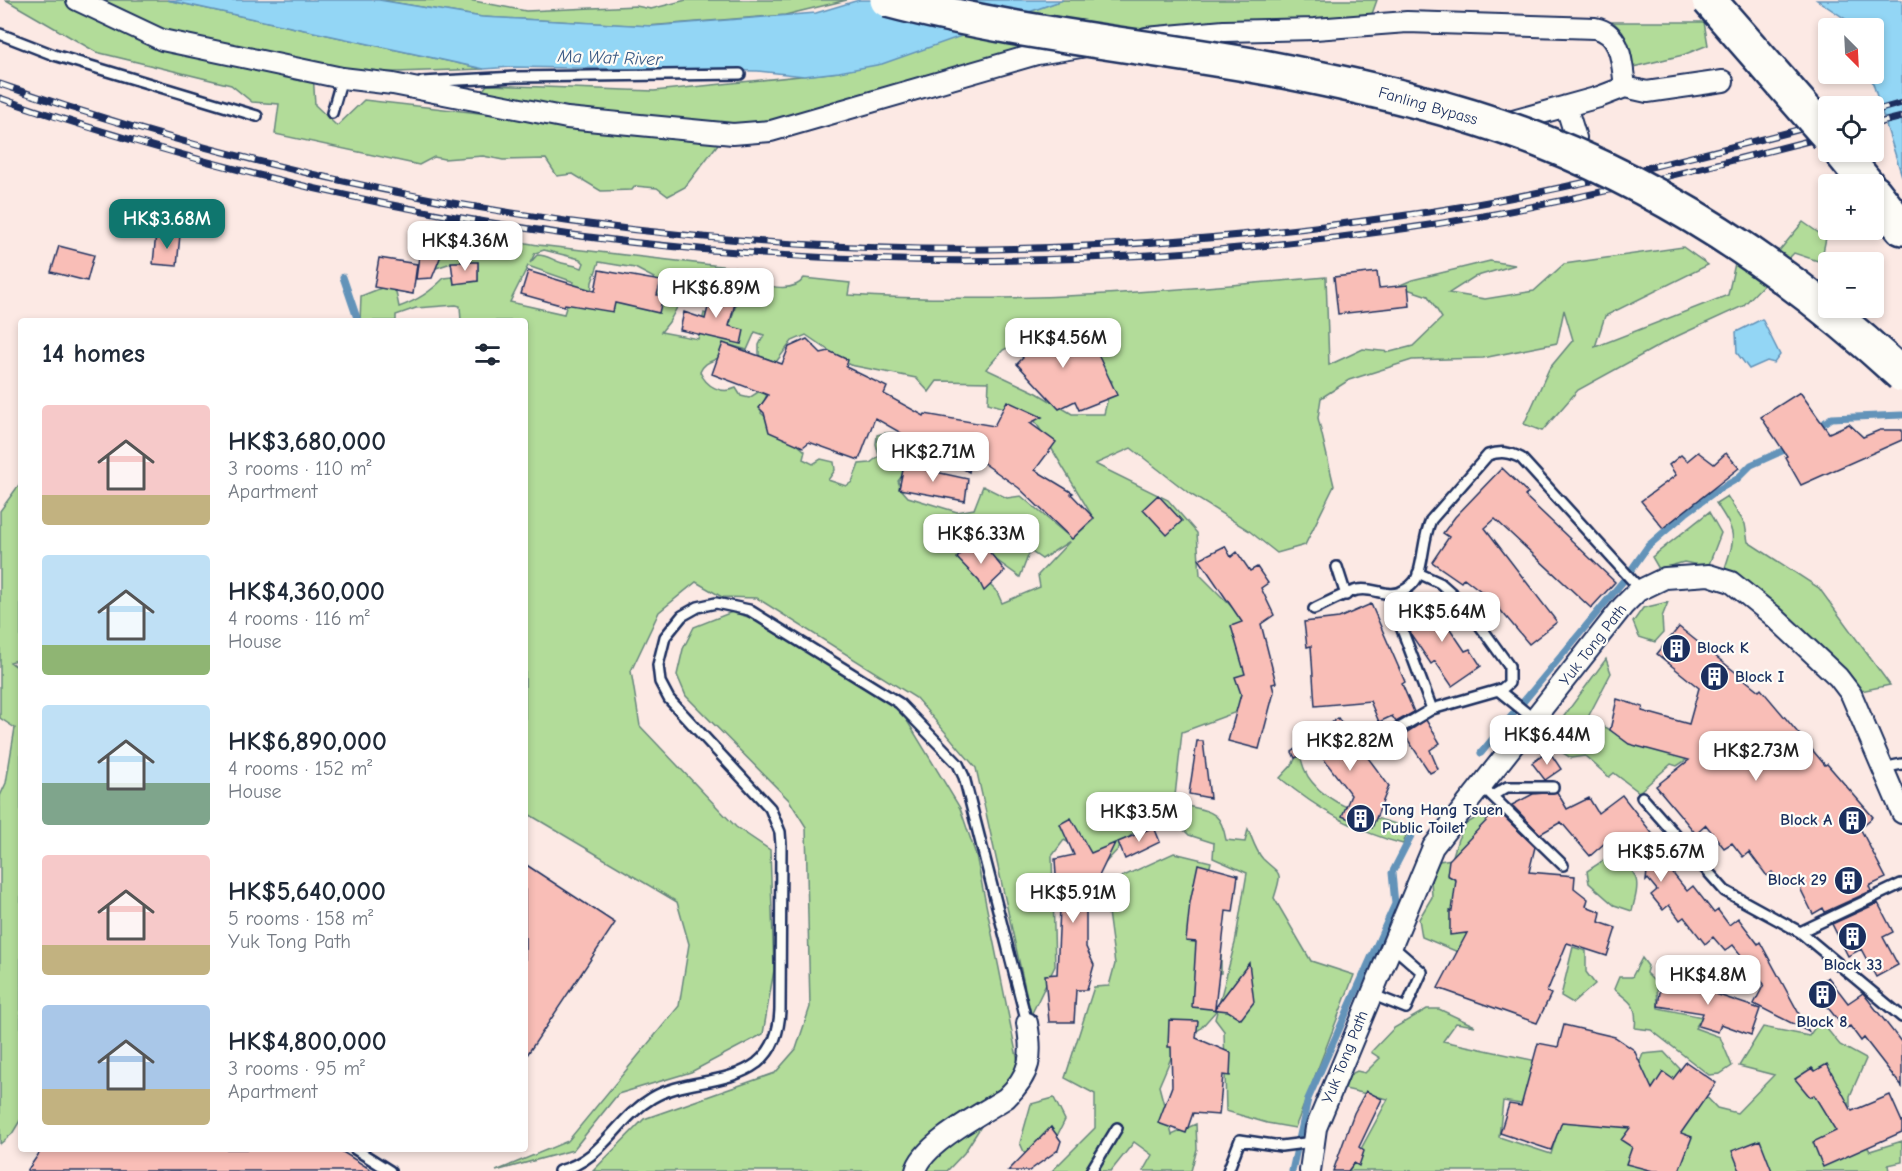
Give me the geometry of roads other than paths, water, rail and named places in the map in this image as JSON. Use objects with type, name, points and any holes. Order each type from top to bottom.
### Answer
[{"type":"highway","name":"Fanling Bypass","points":[[886,0],[1028,29],[1268,68],[1378,91],[1471,117],[1541,141],[1604,169],[1688,213],[1804,290],[1902,375]]},
{"type":"highway","points":[[1709,0],[1818,125]]},
{"type":"highway","points":[[1849,162],[1859,174]]},
{"type":"highway","points":[[1884,205],[1902,228]]},
{"type":"street","points":[[78,0],[162,40],[342,78],[393,84],[567,118],[733,134],[771,131],[1037,54],[1127,40],[1224,31],[1315,29],[1407,22],[1605,30],[1612,35],[1619,51],[1624,87]]},
{"type":"street","points":[[1451,122],[1495,126],[1624,87],[1647,92],[1723,81]]},
{"type":"street","points":[[1566,106],[1576,138]]},
{"type":"street","name":"Yuk Tong Path","points":[[1310,1171],[1316,1128],[1433,847],[1487,791],[1535,720],[1623,606],[1641,590],[1665,578],[1709,575],[1731,582],[1772,615],[1838,676],[1851,694],[1902,813]]},
{"type":"street","points":[[916,1171],[923,1156],[935,1145],[1016,1089],[1028,1069],[1031,1056],[1027,1023]]},
{"type":"lane","points":[[0,34],[54,55],[257,116]]},
{"type":"lane","points":[[393,84],[516,77],[740,74]]},
{"type":"lane","points":[[332,113],[342,78]]},
{"type":"lane","points":[[1314,609],[1366,589],[1398,595],[1409,587],[1418,573],[1425,532],[1431,520],[1488,455],[1500,452],[1521,458],[1641,590]]},
{"type":"lane","points":[[1337,567],[1346,595]]},
{"type":"lane","points":[[1371,745],[1432,709],[1498,690],[1509,683],[1509,666],[1459,598],[1440,583],[1418,573]]},
{"type":"lane","points":[[1389,595],[1432,709]]},
{"type":"lane","points":[[559,1171],[586,1161],[638,1108],[658,1095],[746,1070],[770,1050],[777,1032],[780,1010],[781,844],[776,818],[770,808],[669,699],[658,672],[659,655],[669,629],[682,616],[698,607],[724,604],[741,607],[760,616],[898,703],[958,764],[964,777],[1027,1023]]},
{"type":"lane","points":[[1498,690],[1535,720]]},
{"type":"lane","points":[[1882,768],[1902,764]]},
{"type":"lane","points":[[1487,791],[1507,787],[1553,787]]},
{"type":"lane","points":[[1487,791],[1563,865]]},
{"type":"lane","points":[[1642,797],[1725,891],[1800,932],[1902,1017]]},
{"type":"lane","points":[[1800,932],[1902,885]]},
{"type":"lane","points":[[1371,994],[1406,1008],[1422,972],[1391,945]]},
{"type":"lane","points":[[1091,1171],[1117,1128]]},
{"type":"lane","points":[[1228,1171],[1240,1140],[1281,1146],[1313,1142]]},
{"type":"lane","points":[[360,1152],[390,1171]]},
{"type":"water","name":"Ma Wat River","points":[[167,0],[379,0],[482,17],[652,26],[816,13],[859,0],[1063,0],[882,64],[804,76],[758,71],[511,67],[484,69]]},
{"type":"water","points":[[1817,0],[1902,0],[1902,176],[1884,119],[1884,96],[1877,96],[1873,84],[1884,84],[1884,18],[1844,18]]},
{"type":"water","points":[[1762,319],[1780,355],[1774,363],[1767,361],[1749,369],[1737,353],[1736,332]]},
{"type":"waterway","points":[[343,277],[357,318]]},
{"type":"waterway","points":[[1817,428],[1831,418],[1902,415]]},
{"type":"waterway","points":[[1481,753],[1624,580],[1648,546],[1686,513],[1737,479],[1751,465],[1791,447]]},
{"type":"waterway","points":[[1292,1171],[1308,1099],[1395,904],[1392,873],[1413,832]]},
{"type":"railway","points":[[0,84],[199,145],[299,171],[401,193],[503,211],[709,238],[890,248],[1044,248],[1121,244],[1198,239],[1352,223],[1479,204],[1579,184],[1818,125]]},
{"type":"railway","points":[[0,98],[152,146],[306,186],[461,218],[618,241],[776,255],[934,261],[1093,258],[1251,247],[1409,228],[1568,199],[1818,138]]},
{"type":"railway","points":[[1884,108],[1902,103]]},
{"type":"railway","points":[[1884,122],[1902,117]]},
{"type":"place","name":"Block K","points":[[1676,648]]},
{"type":"place","name":"Block I","points":[[1714,677]]},
{"type":"place","name":"Tong Hang Tsuen Public Toilet","points":[[1361,819]]},
{"type":"place","name":"Block A","points":[[1853,820]]},
{"type":"place","name":"Block 29","points":[[1848,880]]},
{"type":"place","name":"Block 33","points":[[1853,937]]},
{"type":"place","name":"Block 8","points":[[1822,994]]}]
